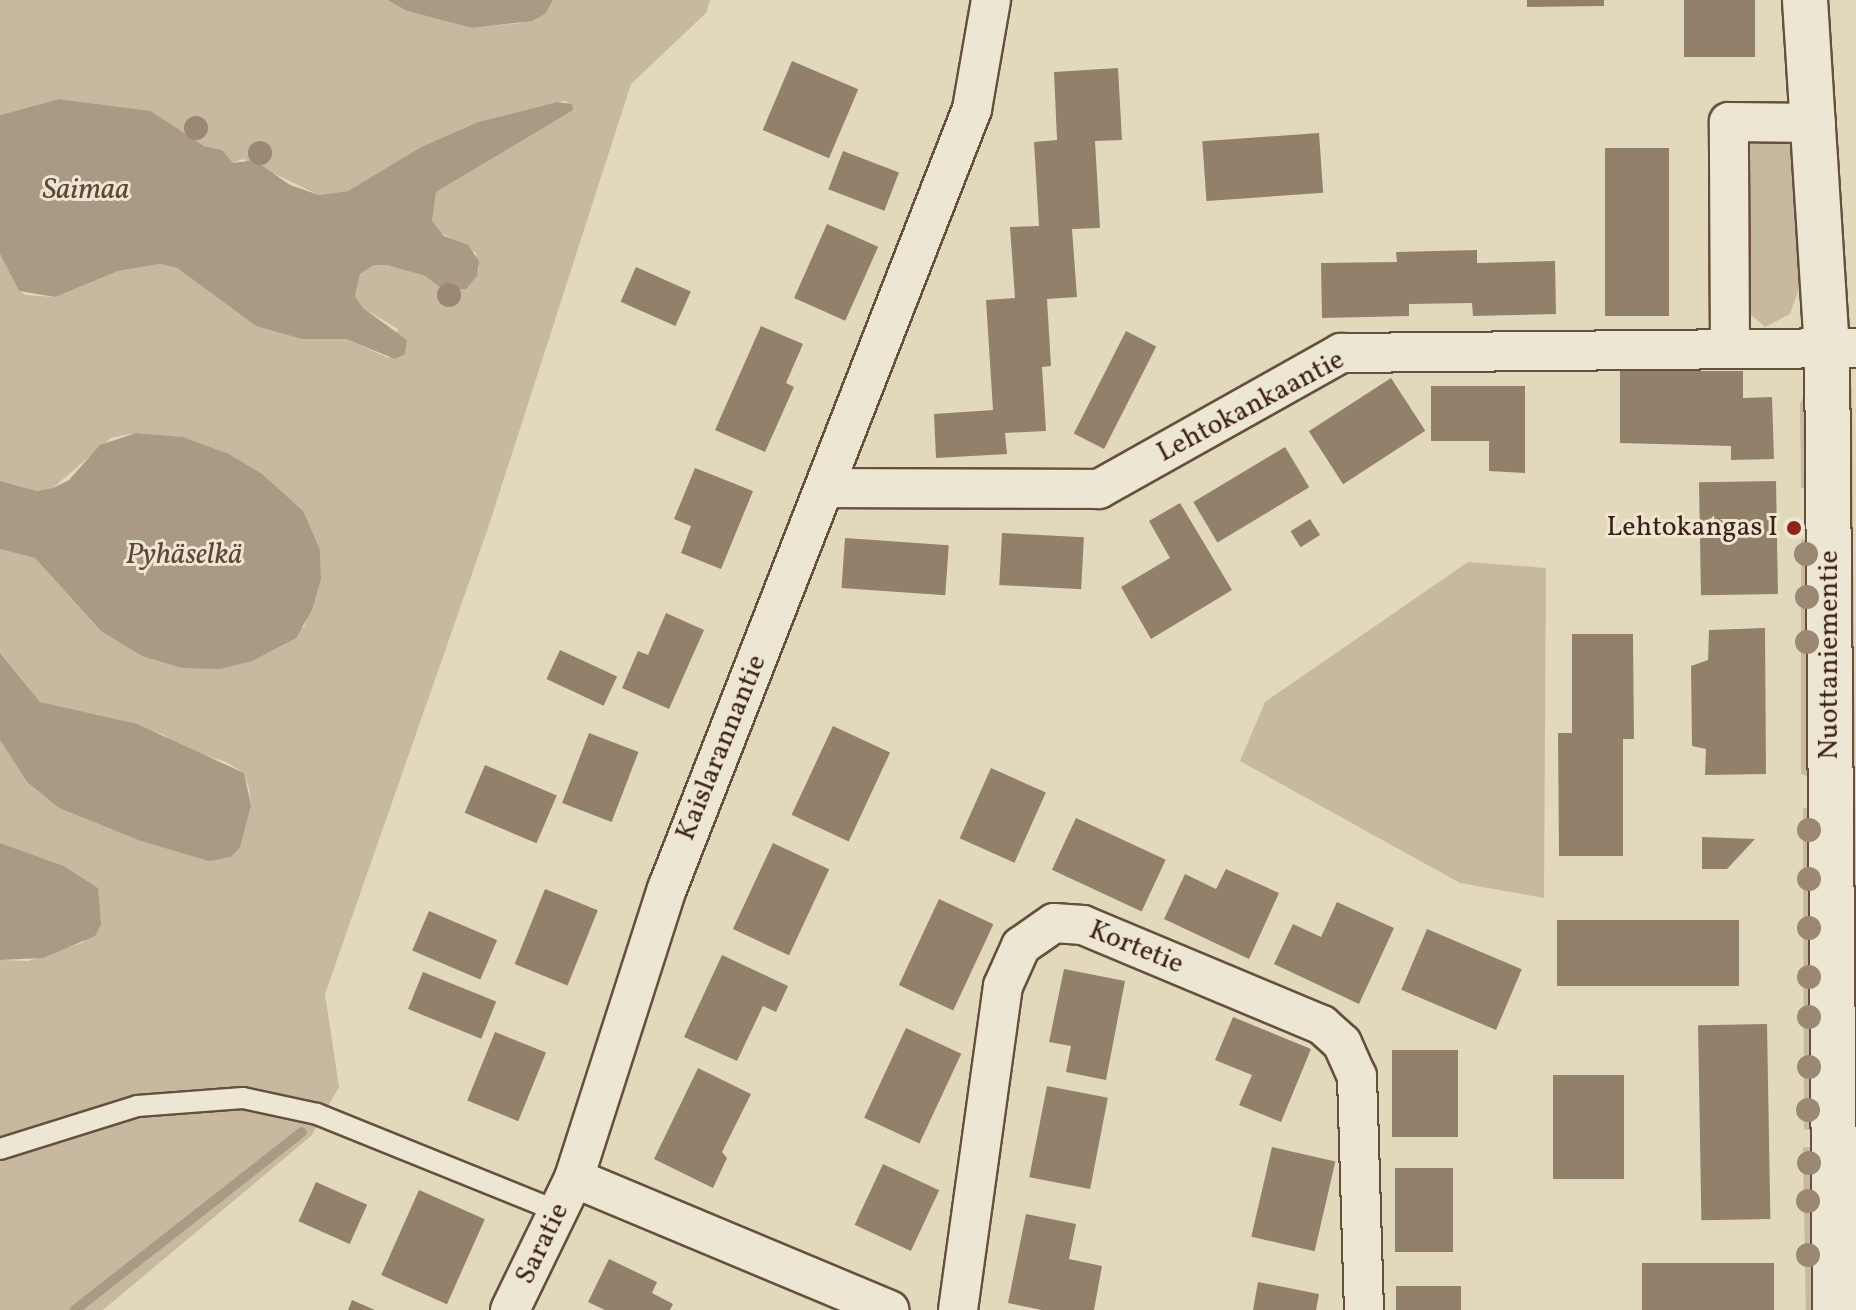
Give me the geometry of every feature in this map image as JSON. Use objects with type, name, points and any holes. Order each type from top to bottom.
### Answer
[{"type":"street","name":"Kaislarannantie","points":[[567,1195],[667,889],[972,109],[991,0]]},
{"type":"street","name":"Nuottaniementie","points":[[1805,0],[1842,349],[1845,1193],[1835,1310]]},
{"type":"street","points":[[1730,346],[1729,122],[1816,123]]},
{"type":"street","name":"Lehtokankaantie","points":[[826,488],[1099,489],[1341,353],[1730,346],[1842,349]]},
{"type":"street","name":"Kortetie","points":[[958,1310],[984,1091],[1003,986],[1021,946],[1054,923],[1083,925],[1322,1025],[1342,1043],[1357,1076],[1364,1310]]},
{"type":"street","points":[[567,1195],[889,1310]]},
{"type":"street","name":"Saratie","points":[[510,1310],[567,1195]]},
{"type":"lane","points":[[0,1149],[137,1106],[243,1098],[317,1114],[567,1195]]},
{"type":"shaded area","points":[[0,0],[387,0],[407,11],[472,28],[521,23],[553,0],[710,0],[706,13],[631,84],[488,528],[325,994],[339,1087],[311,1136],[103,1310],[0,1310],[0,960],[28,961],[84,942],[98,888],[64,866],[0,843],[0,740],[27,782],[59,808],[138,840],[251,805],[249,788],[244,773],[226,762],[182,748],[162,734],[40,702],[0,653],[0,549],[35,558],[101,631],[304,627],[321,579],[320,550],[227,453],[183,437],[136,433],[111,438],[53,488],[37,491],[0,481],[0,254],[19,291],[26,295],[54,297],[118,271],[160,264],[177,268],[256,326],[346,339],[389,358],[398,329],[363,308],[355,296],[360,274],[374,265],[387,265],[425,276],[448,291],[479,270],[476,253],[440,232],[432,221],[436,192],[573,109],[566,101],[557,102],[478,122],[421,147],[348,191],[319,195],[243,159],[233,163],[222,150],[204,146],[151,111],[59,99],[0,115]]},
{"type":"shaded area","points":[[1792,134],[1801,283],[1790,314],[1765,327],[1749,313],[1750,144],[1752,139]]},
{"type":"shaded area","points":[[1852,387],[1856,902],[1852,1123],[1847,389]]},
{"type":"shaded area","points":[[1805,394],[1808,488],[1801,488],[1800,403]]},
{"type":"shaded area","points":[[1808,538],[1810,775],[1807,776],[1801,774],[1801,540]]},
{"type":"shaded area","points":[[1468,562],[1546,568],[1544,898],[1460,883],[1240,761],[1265,702]]},
{"type":"shaded area","points":[[1803,808],[1811,808],[1814,1129],[1809,1130],[1804,1129]]},
{"type":"shaded area","points":[[1803,1147],[1813,1147],[1816,1310],[1806,1310]]},
{"type":"water","points":[[387,0],[553,0],[545,14],[532,21],[472,28],[407,11]]},
{"type":"water","name":"Saimaa","points":[[59,99],[151,111],[204,146],[222,150],[233,163],[254,160],[290,185],[319,195],[348,191],[421,147],[478,122],[557,102],[572,104],[573,110],[436,192],[432,221],[444,236],[468,245],[479,261],[477,276],[466,289],[444,290],[425,276],[387,265],[374,265],[360,274],[355,296],[363,308],[407,340],[405,354],[395,359],[346,339],[302,339],[256,326],[177,268],[160,264],[118,271],[55,297],[19,291],[0,254],[0,115]]},
{"type":"water","name":"Pyhäselkä","points":[[136,433],[183,437],[227,453],[262,474],[303,511],[320,550],[321,579],[312,610],[296,638],[252,661],[220,669],[182,668],[142,656],[101,631],[35,558],[0,549],[0,481],[37,491],[53,488],[69,480],[100,445]]},
{"type":"water","points":[[0,653],[40,702],[137,724],[244,773],[251,805],[240,847],[231,857],[209,861],[138,840],[59,808],[27,782],[0,740]]},
{"type":"water","points":[[0,843],[64,866],[98,888],[101,924],[95,936],[43,958],[0,960]]},
{"type":"building","points":[[1527,0],[1604,0],[1604,6],[1527,7]]},
{"type":"building","points":[[1684,0],[1755,0],[1755,57],[1684,57]]},
{"type":"building","points":[[792,61],[858,89],[829,158],[763,130]]},
{"type":"building","points":[[1118,68],[1122,140],[1095,141],[1100,228],[1072,229],[1077,297],[1047,299],[1051,366],[1042,367],[1046,431],[1005,433],[1007,454],[936,458],[934,414],[993,410],[986,300],[1015,298],[1010,227],[1039,226],[1034,142],[1057,140],[1054,72]]},
{"type":"building","points":[[1319,133],[1323,193],[1206,201],[1202,141]]},
{"type":"building","points":[[1605,148],[1669,148],[1669,316],[1605,316]]},
{"type":"building","points":[[843,151],[899,173],[884,211],[828,189]]},
{"type":"building","points":[[827,224],[878,247],[845,321],[794,298]]},
{"type":"building","points":[[1477,250],[1477,263],[1555,261],[1556,314],[1473,316],[1472,303],[1409,304],[1409,316],[1322,318],[1321,263],[1397,262],[1396,252]]},
{"type":"building","points":[[636,267],[691,291],[675,326],[621,302]]},
{"type":"building","points":[[761,326],[803,344],[786,383],[794,387],[765,452],[715,430]]},
{"type":"building","points":[[1126,331],[1156,346],[1104,449],[1074,433]]},
{"type":"building","points":[[1620,371],[1743,371],[1743,398],[1772,397],[1774,459],[1731,460],[1731,446],[1620,443]]},
{"type":"building","points":[[1391,378],[1425,431],[1343,484],[1309,431]]},
{"type":"building","points":[[1431,386],[1525,386],[1525,473],[1489,471],[1489,441],[1431,441]]},
{"type":"building","points":[[1285,447],[1309,487],[1217,542],[1193,502]]},
{"type":"building","points":[[695,468],[753,491],[721,569],[681,553],[691,526],[674,519]]},
{"type":"building","points":[[1776,481],[1778,594],[1701,595],[1699,482]]},
{"type":"building","points":[[1180,503],[1232,590],[1151,639],[1121,587],[1170,558],[1149,521]]},
{"type":"building","points":[[1310,519],[1320,535],[1301,547],[1290,531]]},
{"type":"building","points":[[1002,533],[1084,537],[1081,589],[999,585]]},
{"type":"building","points":[[845,538],[949,545],[945,595],[842,588]]},
{"type":"building","points":[[666,613],[704,630],[669,709],[622,688],[638,651],[648,655]]},
{"type":"building","points":[[1765,628],[1766,774],[1705,775],[1706,749],[1692,746],[1691,666],[1708,660],[1709,630]]},
{"type":"building","points":[[1572,634],[1633,634],[1634,739],[1623,739],[1623,856],[1559,856],[1558,733],[1572,733]]},
{"type":"building","points":[[560,650],[617,677],[604,706],[546,679]]},
{"type":"building","points":[[833,726],[890,753],[849,841],[792,815]]},
{"type":"building","points":[[589,733],[638,752],[612,822],[562,803]]},
{"type":"building","points":[[485,765],[557,795],[536,843],[465,813]]},
{"type":"building","points":[[991,768],[1046,792],[1014,863],[960,838]]},
{"type":"building","points":[[1076,818],[1166,860],[1142,911],[1052,870]]},
{"type":"building","points":[[1702,837],[1755,839],[1727,869],[1702,869]]},
{"type":"building","points":[[773,843],[829,869],[789,955],[733,929]]},
{"type":"building","points":[[1226,869],[1279,893],[1249,959],[1164,919],[1185,874],[1216,889]]},
{"type":"building","points":[[545,889],[598,910],[568,985],[515,964]]},
{"type":"building","points":[[939,899],[993,924],[953,1010],[899,985]]},
{"type":"building","points":[[1337,902],[1394,928],[1359,1004],[1274,964],[1293,924],[1321,937]]},
{"type":"building","points":[[429,911],[497,940],[480,979],[412,951]]},
{"type":"building","points":[[1557,920],[1739,920],[1739,986],[1557,986]]},
{"type":"building","points":[[1427,929],[1522,969],[1496,1030],[1401,990]]},
{"type":"building","points":[[722,955],[788,986],[776,1012],[763,1006],[737,1061],[684,1037]]},
{"type":"building","points":[[1064,969],[1125,981],[1106,1080],[1066,1072],[1071,1046],[1049,1042]]},
{"type":"building","points":[[423,972],[496,1002],[481,1039],[408,1009]]},
{"type":"building","points":[[1233,1017],[1311,1049],[1281,1122],[1239,1105],[1252,1075],[1215,1060]]},
{"type":"building","points":[[1767,1024],[1770,1219],[1701,1220],[1698,1025]]},
{"type":"building","points":[[906,1028],[961,1054],[919,1144],[864,1118]]},
{"type":"building","points":[[495,1032],[546,1053],[518,1121],[467,1101]]},
{"type":"building","points":[[1392,1050],[1458,1050],[1458,1137],[1392,1137]]},
{"type":"building","points":[[698,1068],[751,1094],[722,1152],[727,1158],[713,1188],[654,1159]]},
{"type":"building","points":[[1553,1075],[1624,1075],[1624,1179],[1553,1179]]},
{"type":"building","points":[[1047,1086],[1108,1098],[1090,1189],[1029,1177]]},
{"type":"building","points":[[1272,1147],[1335,1162],[1315,1251],[1251,1237]]},
{"type":"building","points":[[883,1164],[939,1190],[911,1251],[855,1225]]},
{"type":"building","points":[[1395,1168],[1453,1168],[1453,1252],[1395,1252]]},
{"type":"building","points":[[316,1182],[367,1205],[350,1244],[299,1221]]},
{"type":"building","points":[[419,1190],[485,1219],[447,1304],[381,1275]]},
{"type":"building","points":[[1026,1214],[1076,1224],[1069,1259],[1102,1266],[1094,1310],[1042,1310],[1008,1303]]},
{"type":"building","points":[[609,1259],[657,1282],[652,1293],[673,1304],[670,1310],[605,1310],[588,1302]]},
{"type":"building","points":[[1642,1263],[1774,1263],[1774,1310],[1642,1310]]},
{"type":"building","points":[[1258,1282],[1319,1294],[1316,1310],[1253,1310]]},
{"type":"building","points":[[1396,1286],[1461,1286],[1461,1310],[1396,1310]]},
{"type":"building","points":[[352,1300],[375,1310],[348,1310]]},
{"type":"waterway","points":[[75,1310],[302,1132]]},
{"type":"place","name":"Lehtokangas I","points":[[1794,528]]}]
